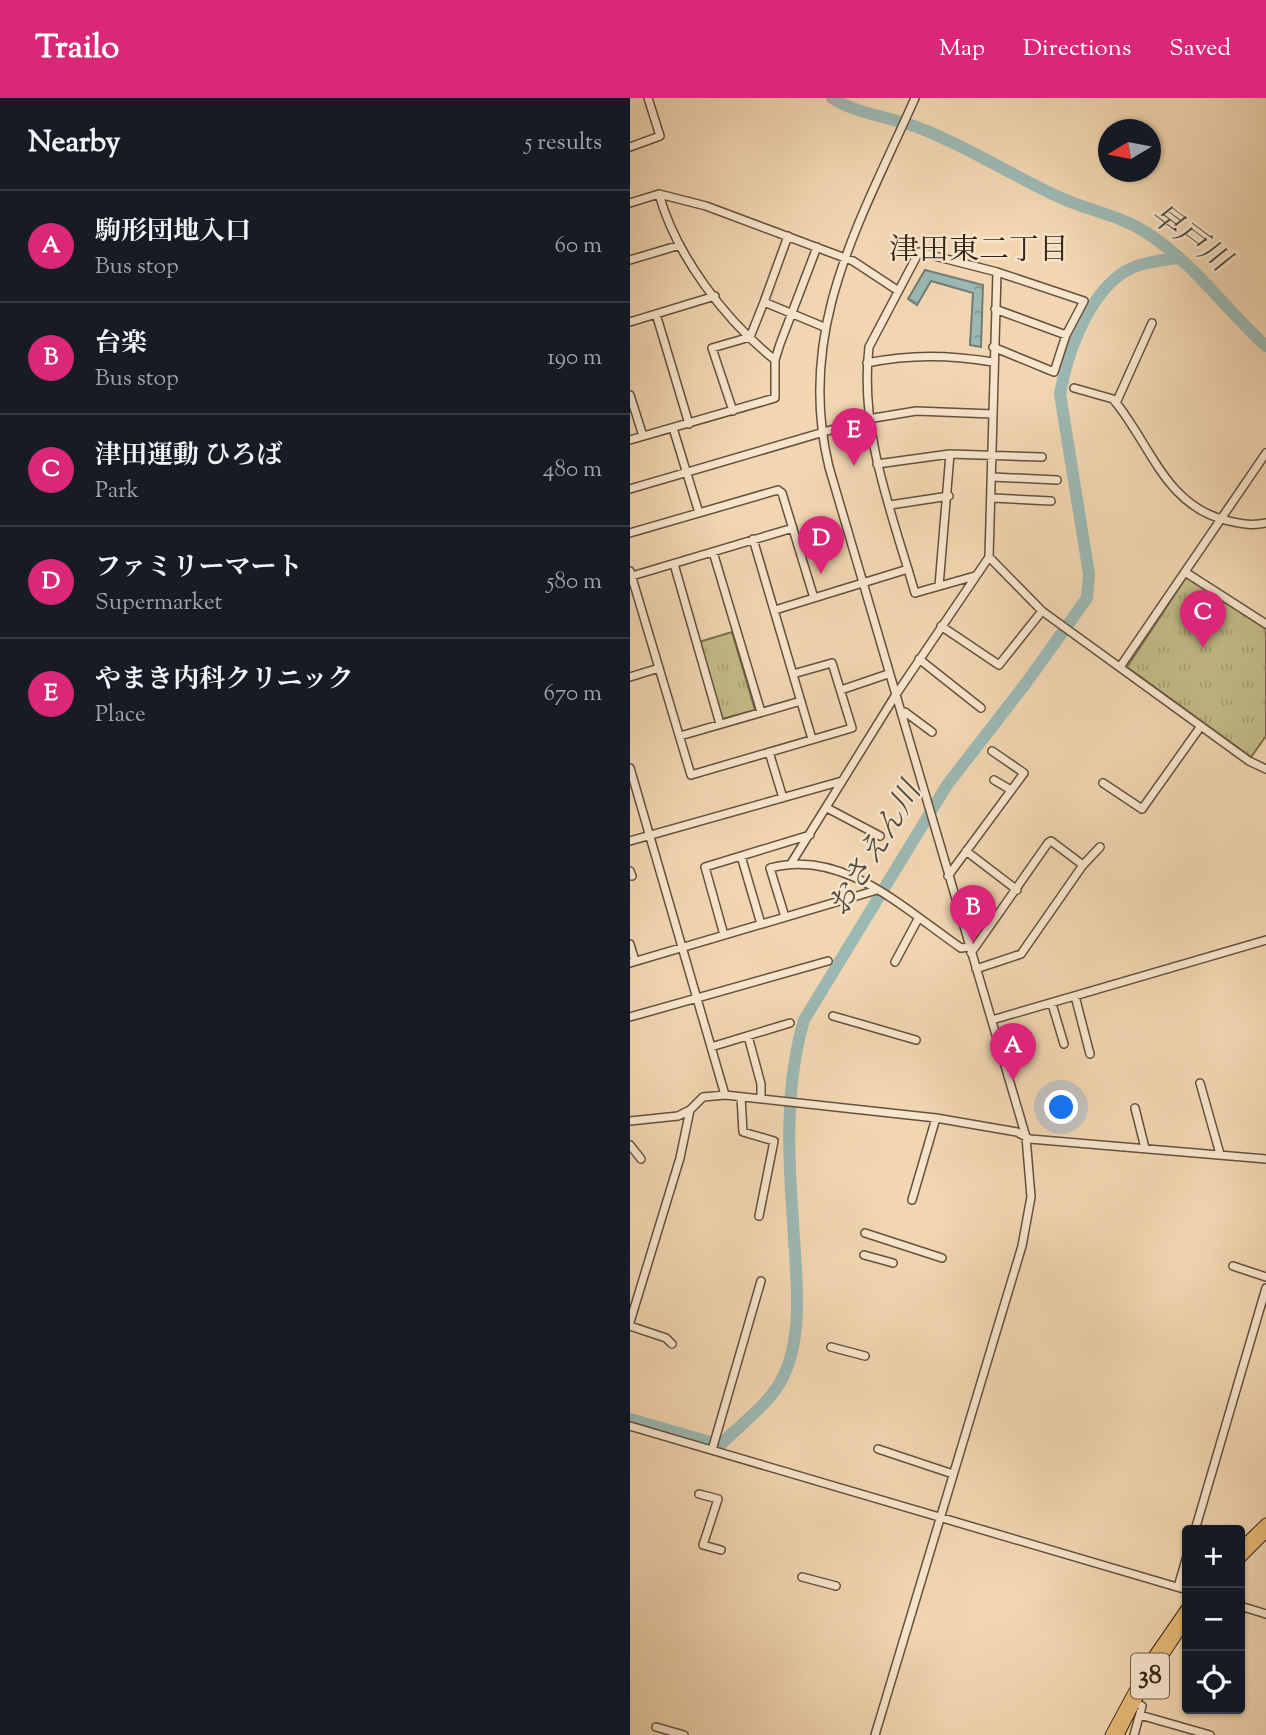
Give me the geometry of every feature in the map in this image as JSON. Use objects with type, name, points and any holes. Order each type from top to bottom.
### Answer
[{"type":"main road","points":[[1245,1543],[1266,1523]]},
{"type":"main road","points":[[1245,1554],[1266,1533]]},
{"type":"main road","name":"38","points":[[1110,1735],[1137,1682],[1182,1614]]},
{"type":"main road","name":"38","points":[[1119,1735],[1135,1703],[1182,1628]]},
{"type":"street","points":[[630,147],[660,136],[648,98]]},
{"type":"street","points":[[875,1735],[1029,1216],[1031,1172],[1026,1137],[828,467],[822,432],[818,388],[824,327],[845,258],[915,98]]},
{"type":"street","points":[[630,203],[659,194],[706,206],[845,258],[897,290]]},
{"type":"street","points":[[659,194],[680,245],[715,296],[750,337],[775,360]]},
{"type":"street","points":[[750,337],[788,236]]},
{"type":"street","points":[[630,260],[680,245]]},
{"type":"street","points":[[630,440],[775,398],[775,360],[817,247]]},
{"type":"street","points":[[975,576],[915,593],[877,464],[868,419],[867,363],[869,346],[919,252],[997,272],[1084,301],[1066,335],[1054,372],[993,347]]},
{"type":"street","points":[[792,862],[895,696],[989,557],[997,272]]},
{"type":"street","points":[[630,322],[715,296]]},
{"type":"street","points":[[764,302],[824,327]]},
{"type":"street","points":[[995,309],[1066,335]]},
{"type":"street","points":[[656,314],[689,424]]},
{"type":"street","points":[[1116,402],[1152,323]]},
{"type":"street","points":[[733,411],[712,348],[750,337]]},
{"type":"street","points":[[867,363],[901,356],[934,355],[993,362]]},
{"type":"street","points":[[1074,388],[1116,402],[1172,488],[1192,506],[1222,519],[1253,526],[1266,523]]},
{"type":"street","points":[[630,395],[643,436]]},
{"type":"street","points":[[630,489],[868,419],[916,411],[993,414]]},
{"type":"street","points":[[673,428],[699,513]]},
{"type":"street","points":[[1120,667],[1266,453]]},
{"type":"street","points":[[877,464],[950,454],[1042,457]]},
{"type":"street","points":[[939,586],[949,496],[950,454]]},
{"type":"street","points":[[992,477],[1057,480]]},
{"type":"street","points":[[630,533],[778,490],[782,493],[814,598]]},
{"type":"street","points":[[890,505],[949,496]]},
{"type":"street","points":[[992,498],[1051,501]]},
{"type":"street","points":[[793,528],[674,564],[631,573],[691,775],[852,728],[832,663],[793,674]]},
{"type":"street","points":[[753,540],[812,739]]},
{"type":"street","points":[[713,552],[761,712]]},
{"type":"street","points":[[989,557],[1042,611],[1060,625],[1200,726],[1266,769]]},
{"type":"street","points":[[674,564],[720,724]]},
{"type":"street","points":[[775,610],[908,569]]},
{"type":"street","points":[[1185,572],[1198,577],[1266,624]]},
{"type":"street","points":[[941,626],[999,665],[1042,611]]},
{"type":"street","points":[[919,659],[981,708]]},
{"type":"street","points":[[630,677],[659,668]]},
{"type":"street","points":[[841,690],[888,674]]},
{"type":"street","points":[[680,736],[801,701]]},
{"type":"street","points":[[901,713],[905,712],[932,732]]},
{"type":"street","points":[[1103,783],[1142,809],[1200,726]]},
{"type":"street","points":[[948,876],[1024,773],[992,751]]},
{"type":"street","points":[[769,752],[783,798]]},
{"type":"street","points":[[630,768],[725,1095]]},
{"type":"street","points":[[994,780],[1011,790]]},
{"type":"street","points":[[630,841],[843,781]]},
{"type":"street","points":[[827,808],[880,836]]},
{"type":"street","points":[[724,935],[705,867],[811,835]]},
{"type":"street","points":[[970,950],[1051,841],[1083,865]]},
{"type":"street","points":[[976,969],[1021,954],[1083,865],[1100,847]]},
{"type":"street","points":[[966,851],[1017,890]]},
{"type":"street","points":[[741,856],[761,924]]},
{"type":"street","points":[[785,917],[769,868],[792,862],[845,871],[885,895],[961,948],[970,950]]},
{"type":"street","points":[[630,944],[633,962],[877,890]]},
{"type":"street","points":[[895,962],[918,919]]},
{"type":"street","points":[[992,1020],[1266,940]]},
{"type":"street","points":[[630,1017],[828,961]]},
{"type":"street","points":[[1075,996],[1090,1054]]},
{"type":"street","points":[[1052,1004],[1064,1044]]},
{"type":"street","points":[[833,1016],[916,1040]]},
{"type":"street","points":[[711,1047],[790,1023]]},
{"type":"street","points":[[748,1036],[761,1084],[761,1099]]},
{"type":"street","points":[[1200,1083],[1220,1154]]},
{"type":"street","points":[[630,1121],[678,1116],[690,1110],[703,1097],[725,1095],[936,1118],[1017,1132],[1026,1137],[1266,1159]]},
{"type":"street","points":[[741,1097],[743,1132],[774,1141],[759,1216]]},
{"type":"street","points":[[1135,1108],[1145,1148]]},
{"type":"street","points":[[673,1344],[666,1338],[630,1324],[680,1158],[690,1110]]},
{"type":"street","points":[[912,1200],[936,1118]]},
{"type":"street","points":[[630,1145],[641,1159]]},
{"type":"street","points":[[865,1233],[942,1258]]},
{"type":"street","points":[[864,1255],[893,1263]]},
{"type":"street","points":[[1233,1266],[1266,1277]]},
{"type":"street","points":[[712,1450],[761,1281]]},
{"type":"street","points":[[1196,1525],[1266,1288]]},
{"type":"street","points":[[831,1347],[865,1356]]},
{"type":"street","points":[[630,1426],[1182,1588]]},
{"type":"street","points":[[878,1449],[953,1474]]},
{"type":"street","points":[[699,1494],[718,1499],[704,1545],[721,1550]]},
{"type":"street","points":[[1178,1587],[1182,1573]]},
{"type":"street","points":[[802,1577],[836,1586]]},
{"type":"street","points":[[1245,1608],[1266,1614]]},
{"type":"street","points":[[1134,1735],[1142,1706],[1135,1703]]},
{"type":"street","points":[[1140,1716],[1210,1735]]},
{"type":"street","points":[[656,1727],[684,1735]]},
{"type":"green space","points":[[1187,576],[1266,629],[1266,736],[1251,757],[1127,667]]},
{"type":"green space","points":[[732,632],[755,710],[722,719],[699,642]]},
{"type":"water","points":[[925,270],[983,285],[981,347],[970,345],[973,293],[931,281],[917,305],[908,299]]},
{"type":"waterway","name":"早戸川","points":[[832,98],[864,112],[911,125],[940,137],[1059,197],[1137,227],[1180,258],[1266,346]]},
{"type":"waterway","name":"おさえん川","points":[[630,1419],[720,1445],[764,1403],[784,1375],[795,1339],[797,1319],[790,1120],[794,1069],[804,1020],[947,785],[1026,683],[1087,598],[1089,574],[1060,394],[1068,361],[1080,328],[1109,285],[1134,267],[1179,258]]},
{"type":"place","name":"やまき内科クリニック","points":[[854,466]]},
{"type":"place","name":"ファミリーマート","points":[[821,574]]},
{"type":"place","name":"津田運動 ひろば","points":[[1203,648]]},
{"type":"place","name":"台楽","points":[[973,943]]},
{"type":"place","name":"駒形団地入口","points":[[1013,1081]]},
{"type":"district","name":"津田東二丁目","points":[[979,251]]}]
